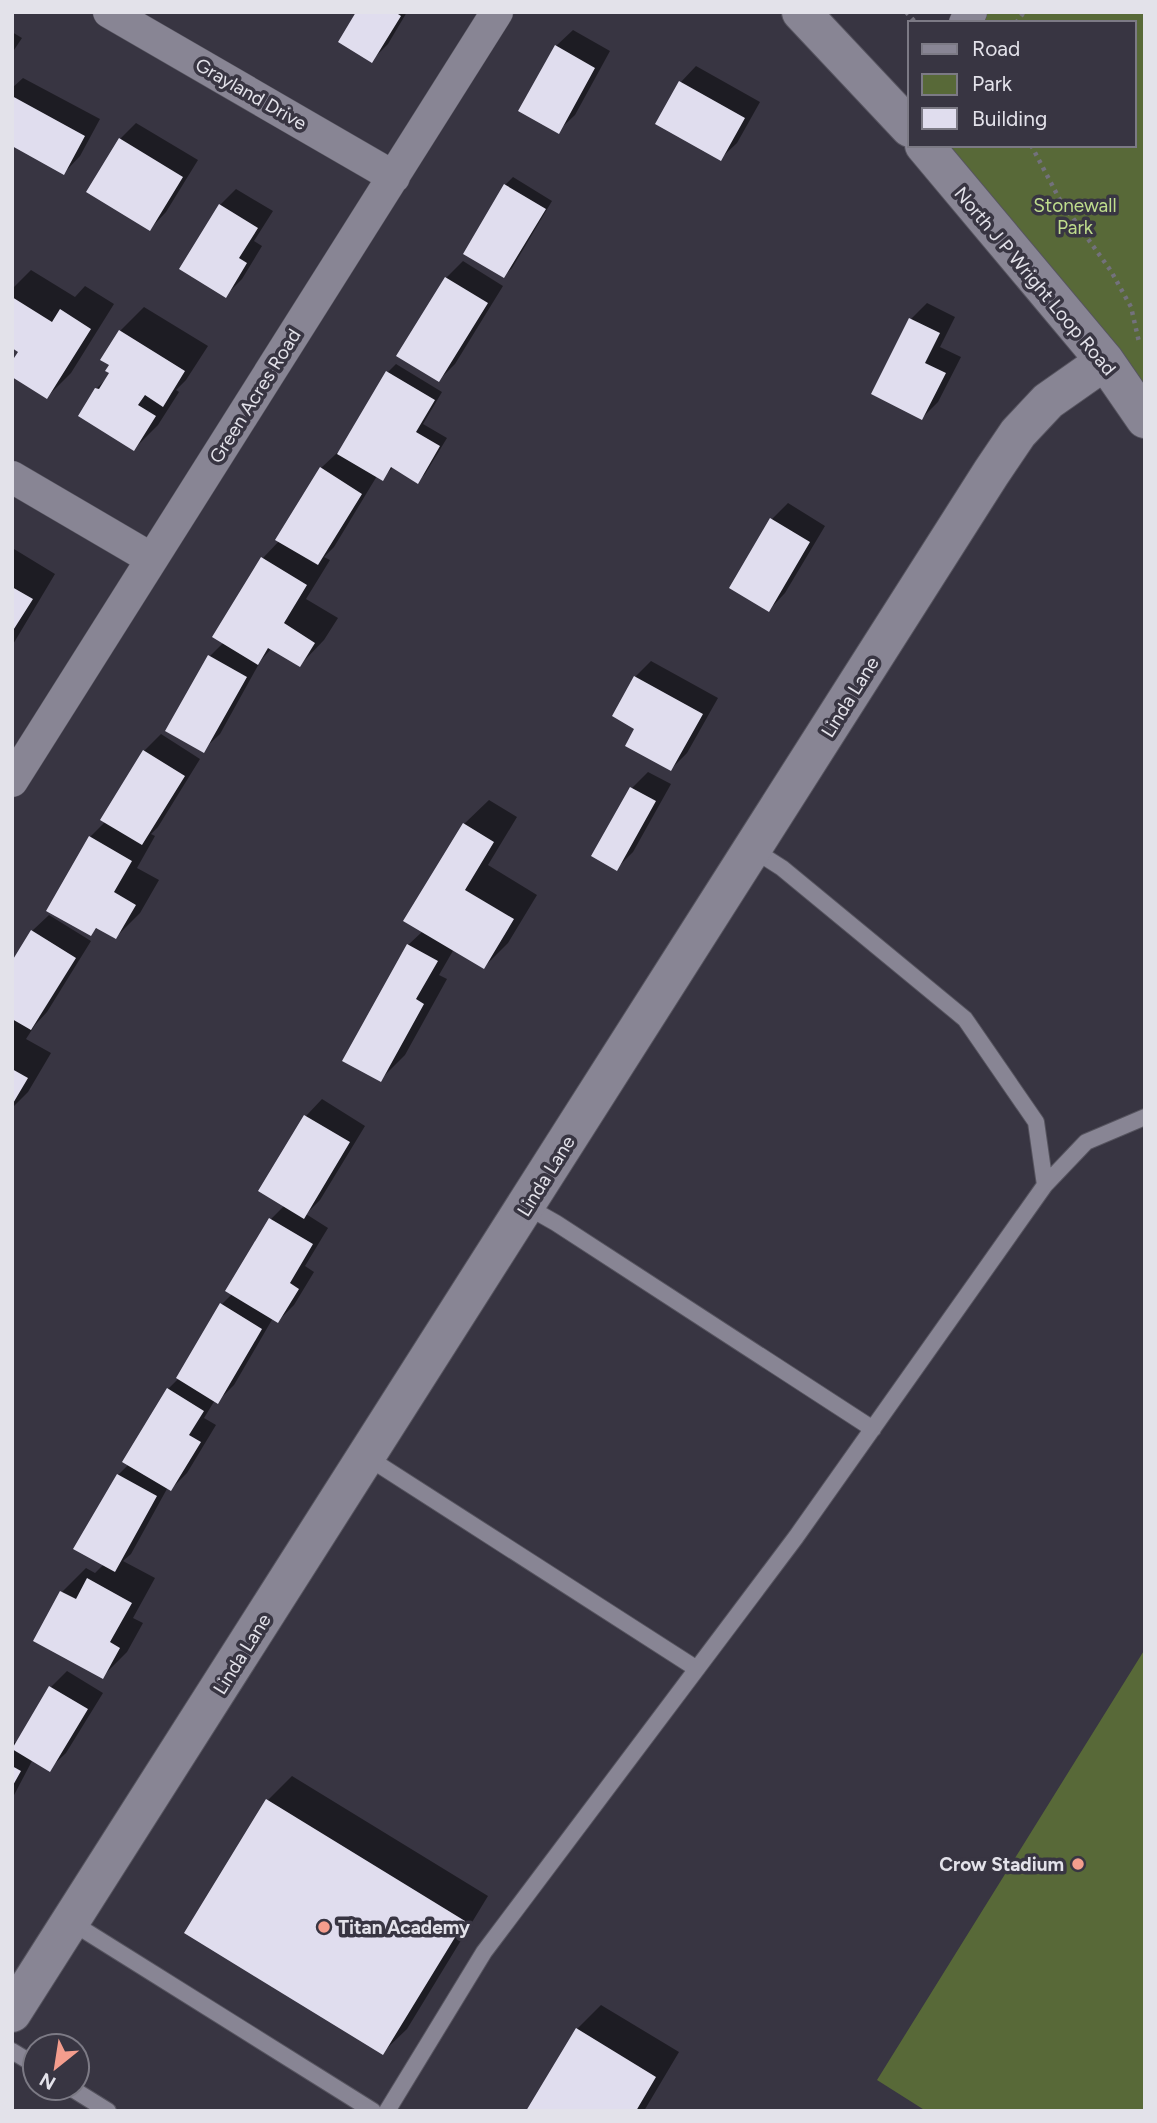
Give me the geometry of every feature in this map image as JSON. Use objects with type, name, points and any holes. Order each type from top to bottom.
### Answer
[{"type":"street","name":"Grayland Drive","points":[[108,12],[394,177]]},
{"type":"street","name":"Green Acres Road","points":[[12,781],[497,12]]},
{"type":"street","points":[[801,12],[907,115]]},
{"type":"street","name":"North J P Wright Loop Road","points":[[926,147],[1105,361],[1145,419]]},
{"type":"street","name":"Linda Lane","points":[[12,2014],[1018,433],[1051,398],[1105,361]]},
{"type":"street","points":[[12,477],[152,559]]},
{"type":"lane","points":[[754,849],[782,868],[965,1019],[1036,1122],[1045,1185]]},
{"type":"lane","points":[[387,2111],[484,1952],[796,1537],[1045,1185],[1086,1142],[1145,1117]]},
{"type":"lane","points":[[526,1206],[873,1429]]},
{"type":"lane","points":[[367,1457],[697,1670]]},
{"type":"lane","points":[[71,1922],[373,2111]]},
{"type":"lane","points":[[91,2100],[108,2111]]},
{"type":"path","points":[[1032,147],[1060,200],[1111,271],[1131,307],[1139,345]]},
{"type":"green space","name":"Stonewall Park","points":[[971,12],[1145,12],[1145,418],[927,147],[1136,147],[1136,21],[966,21]]},
{"type":"green space","name":"Crow Stadium","points":[[1145,1649],[1145,2111],[926,2111],[877,2080]]},
{"type":"building","points":[[356,12],[395,12],[401,16],[372,63],[338,42]]},
{"type":"building","points":[[555,45],[595,68],[559,134],[518,111]]},
{"type":"building","points":[[679,81],[745,118],[721,161],[655,124]]},
{"type":"building","points":[[12,96],[85,136],[64,175],[12,146]]},
{"type":"building","points":[[119,138],[183,177],[150,231],[86,192]]},
{"type":"building","points":[[504,184],[546,209],[504,278],[463,254]]},
{"type":"building","points":[[219,204],[258,228],[239,258],[247,263],[226,298],[179,269]]},
{"type":"building","points":[[445,277],[488,303],[439,382],[396,356]]},
{"type":"building","points":[[12,297],[52,322],[60,309],[91,329],[47,399],[12,377],[12,361],[18,352],[12,348]]},
{"type":"building","points":[[909,318],[940,333],[925,363],[946,373],[922,420],[871,394]]},
{"type":"building","points":[[119,330],[185,371],[163,407],[145,395],[138,405],[156,416],[134,451],[78,416],[95,388],[99,389],[109,373],[105,371],[109,365],[100,360]]},
{"type":"building","points":[[386,371],[435,400],[416,432],[440,446],[418,484],[391,467],[383,481],[337,454]]},
{"type":"building","points":[[320,467],[362,494],[318,565],[275,540]]},
{"type":"building","points":[[770,518],[810,542],[769,612],[729,588]]},
{"type":"building","points":[[261,557],[307,585],[284,623],[315,643],[300,667],[268,648],[258,665],[212,637]]},
{"type":"building","points":[[12,587],[33,599],[12,632]]},
{"type":"building","points":[[208,655],[247,677],[204,753],[165,731]]},
{"type":"building","points":[[634,676],[703,714],[671,771],[625,746],[634,729],[612,716]]},
{"type":"building","points":[[143,750],[185,776],[142,845],[100,820]]},
{"type":"building","points":[[630,787],[656,801],[617,871],[591,856]]},
{"type":"building","points":[[463,823],[494,842],[465,890],[514,919],[484,969],[403,921]]},
{"type":"building","points":[[89,836],[132,861],[114,892],[136,905],[116,939],[96,928],[91,936],[46,911]]},
{"type":"building","points":[[31,930],[76,958],[31,1030],[12,1019],[12,961]]},
{"type":"building","points":[[407,944],[438,961],[416,999],[424,1004],[381,1082],[342,1061]]},
{"type":"building","points":[[12,1069],[28,1078],[12,1105]]},
{"type":"building","points":[[304,1115],[350,1142],[304,1219],[258,1191]]},
{"type":"building","points":[[269,1218],[313,1244],[290,1283],[299,1289],[278,1323],[225,1291]]},
{"type":"building","points":[[220,1303],[262,1329],[218,1404],[176,1378]]},
{"type":"building","points":[[167,1388],[204,1411],[189,1435],[201,1442],[171,1491],[122,1462]]},
{"type":"building","points":[[117,1474],[157,1496],[115,1572],[73,1549]]},
{"type":"building","points":[[87,1578],[132,1603],[110,1642],[120,1648],[103,1679],[33,1641],[60,1591],[76,1599]]},
{"type":"building","points":[[49,1686],[88,1709],[50,1772],[12,1749]]},
{"type":"building","points":[[12,1766],[21,1771],[12,1787]]},
{"type":"building","name":"Titan Academy","points":[[266,1799],[465,1921],[383,2055],[184,1933]]},
{"type":"building","points":[[576,2028],[656,2077],[636,2111],[526,2111]]},
{"type":"place","name":"Crow Stadium","points":[[1078,1864]]},
{"type":"place","name":"Titan Academy","points":[[324,1927]]}]
